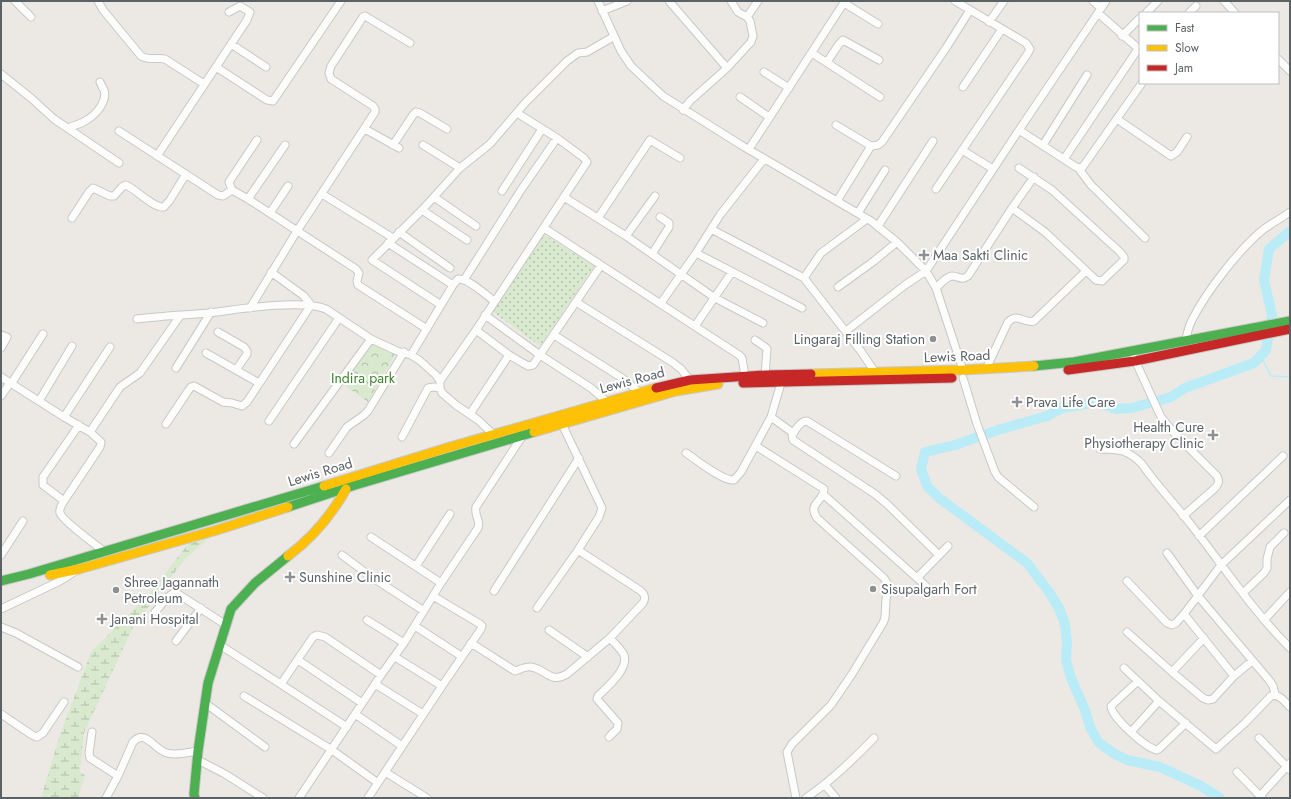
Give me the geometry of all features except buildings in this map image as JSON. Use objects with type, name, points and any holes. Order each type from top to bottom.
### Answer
[{"type":"main road","name":"Lewis Road","points":[[963,374],[986,369],[1074,362],[1290,321]]},
{"type":"main road","name":"Lewis Road","points":[[1,588],[79,569],[217,530],[308,496],[451,451],[523,435],[676,391],[714,384],[782,383],[1064,370],[1135,362],[1290,329]]},
{"type":"main road","name":"Lewis Road","points":[[1,581],[213,520],[308,496],[346,489],[494,435],[606,401],[690,380],[765,374],[875,372],[914,376]]},
{"type":"main road","points":[[196,797],[198,755],[204,703],[208,683],[231,609],[237,600],[248,590],[303,544],[337,505],[346,489]]},
{"type":"street","points":[[15,1],[31,17]]},
{"type":"street","points":[[98,1],[103,10],[141,56],[148,60],[160,58],[165,59],[204,84]]},
{"type":"street","points":[[216,67],[267,100],[273,101],[340,1]]},
{"type":"street","points":[[598,1],[621,51],[631,66],[663,96],[683,110],[749,150],[878,226],[897,242],[926,271],[936,288],[987,454],[998,477],[1034,507]]},
{"type":"street","points":[[602,11],[627,1]]},
{"type":"street","points":[[669,1],[727,68]]},
{"type":"street","points":[[683,110],[690,101],[727,68],[751,42],[753,36],[752,29],[747,17],[738,12],[731,1]]},
{"type":"street","points":[[747,17],[758,1]]},
{"type":"street","points":[[936,189],[1030,49],[1026,43],[955,1]]},
{"type":"street","points":[[989,22],[1004,1]]},
{"type":"street","points":[[1064,159],[1139,49],[1122,36],[1099,11],[1093,1]]},
{"type":"street","points":[[846,331],[905,285],[926,271],[1106,1]]},
{"type":"street","points":[[1224,1],[1233,12]]},
{"type":"street","points":[[749,150],[844,2],[878,24]]},
{"type":"street","points":[[1147,12],[1156,2]]},
{"type":"street","points":[[157,156],[247,20],[250,12],[240,6],[229,12]]},
{"type":"street","points":[[1190,12],[1196,6]]},
{"type":"street","points":[[836,125],[871,146],[878,145],[882,142],[970,10]]},
{"type":"street","points":[[250,308],[297,231],[375,112],[374,107],[331,78],[329,73],[331,66],[365,16],[410,43]]},
{"type":"street","points":[[1122,36],[1139,19]]},
{"type":"street","points":[[963,87],[1002,29]]},
{"type":"street","points":[[441,305],[372,260],[422,210],[460,168],[490,144],[517,113],[567,61],[578,53],[587,52],[614,36]]},
{"type":"street","points":[[827,62],[843,40],[879,60]]},
{"type":"street","points":[[231,44],[266,67]]},
{"type":"street","points":[[812,53],[880,97]]},
{"type":"street","points":[[1279,60],[1290,71]]},
{"type":"street","points":[[764,72],[789,88]]},
{"type":"street","points":[[1,74],[67,128],[119,163]]},
{"type":"street","points":[[1043,145],[1087,75]]},
{"type":"street","points":[[67,128],[91,119],[96,113],[105,97],[100,82]]},
{"type":"street","points":[[1080,169],[1085,165],[1141,84]]},
{"type":"street","points":[[740,97],[769,117]]},
{"type":"street","points":[[365,129],[396,146],[416,112],[447,129]]},
{"type":"street","points":[[402,437],[428,388],[440,385],[587,162],[584,158],[557,138],[517,113]]},
{"type":"street","points":[[1117,119],[1171,156],[1176,152],[1187,137]]},
{"type":"street","points":[[502,191],[542,128]]},
{"type":"street","points":[[1019,130],[1080,169],[1091,185],[1145,238]]},
{"type":"street","points":[[119,131],[220,196],[227,194],[232,190]]},
{"type":"street","points":[[464,280],[521,190],[557,138]]},
{"type":"street","points":[[257,140],[230,179],[229,182],[232,190],[358,270],[359,273],[357,284],[360,287],[427,329]]},
{"type":"street","points":[[598,218],[650,140],[680,158]]},
{"type":"street","points":[[878,226],[933,141]]},
{"type":"street","points":[[248,199],[285,144]]},
{"type":"street","points":[[423,145],[460,168]]},
{"type":"street","points":[[837,201],[871,146]]},
{"type":"street","points":[[962,150],[993,169]]},
{"type":"street","points":[[661,303],[728,204],[764,159]]},
{"type":"street","points":[[1012,208],[1045,232],[1096,280],[1102,281],[1124,260],[1124,257],[1120,252],[1064,200],[1019,168]]},
{"type":"street","points":[[858,213],[885,170]]},
{"type":"street","points":[[72,218],[93,188],[110,196],[114,196],[122,187],[126,185],[160,207],[164,207],[186,174]]},
{"type":"street","points":[[936,288],[946,278],[951,276],[960,279],[968,276],[1012,208],[1034,178]]},
{"type":"street","points":[[270,213],[288,186]]},
{"type":"street","points":[[322,194],[452,285]]},
{"type":"street","points":[[626,236],[655,196]]},
{"type":"street","points":[[434,197],[476,226]]},
{"type":"street","points":[[564,197],[626,236],[715,298],[763,323]]},
{"type":"street","points":[[422,210],[467,240]]},
{"type":"street","points":[[1190,340],[1191,321],[1200,305],[1222,274],[1248,243],[1264,228],[1290,212]]},
{"type":"street","points":[[652,254],[669,227],[669,223],[660,217]]},
{"type":"street","points":[[804,278],[821,253],[867,219]]},
{"type":"street","points":[[544,228],[739,355],[742,358],[745,376]]},
{"type":"street","points":[[712,229],[804,278],[846,331],[875,372]]},
{"type":"street","points":[[399,232],[450,268]]},
{"type":"street","points":[[838,287],[897,242]]},
{"type":"street","points":[[696,253],[802,308]]},
{"type":"street","points":[[476,330],[509,355],[528,366],[533,365],[601,265]]},
{"type":"street","points":[[986,369],[1008,322],[1012,318],[1016,317],[1031,322],[1086,271]]},
{"type":"street","points":[[271,272],[304,296],[312,305]]},
{"type":"street","points":[[695,326],[732,272]]},
{"type":"street","points":[[411,355],[452,285],[458,279],[464,280],[494,301]]},
{"type":"street","points":[[576,302],[672,362],[681,369],[690,380]]},
{"type":"street","points":[[166,424],[191,387],[197,387],[222,402],[242,406],[247,402],[312,305]]},
{"type":"street","points":[[137,319],[250,308],[312,305],[323,308],[371,339],[397,351],[411,355],[431,370],[440,385],[442,393],[470,414],[494,435]]},
{"type":"street","points":[[176,368],[211,312]]},
{"type":"street","points":[[485,315],[540,355],[591,388],[606,401]]},
{"type":"street","points":[[90,432],[120,387],[140,373],[180,316]]},
{"type":"street","points":[[269,421],[339,318]]},
{"type":"street","points":[[218,332],[244,347],[247,351],[247,354],[236,370]]},
{"type":"street","points":[[1,396],[43,334]]},
{"type":"street","points":[[1,335],[6,337],[1,348]]},
{"type":"street","points":[[554,335],[622,378],[639,392]]},
{"type":"street","points":[[294,444],[371,339]]},
{"type":"street","points":[[755,340],[767,349],[765,374]]},
{"type":"street","points":[[39,401],[72,346]]},
{"type":"street","points":[[64,417],[110,347]]},
{"type":"street","points":[[328,453],[347,427],[368,411],[404,352]]},
{"type":"street","points":[[1130,352],[1161,417],[1174,433],[1217,476],[1219,480],[1218,485],[1183,516]]},
{"type":"street","points":[[206,353],[259,383]]},
{"type":"street","points":[[470,414],[509,355]]},
{"type":"street","points":[[1,377],[90,432],[101,442],[100,447],[60,509],[62,516],[105,552]]},
{"type":"street","points":[[686,453],[723,478],[730,481],[734,480],[741,472],[771,417],[782,383]]},
{"type":"street","points":[[771,417],[793,433]]},
{"type":"street","points":[[896,476],[810,422],[804,421],[793,433],[792,438],[796,442],[875,494],[939,555]]},
{"type":"street","points":[[537,608],[578,550],[599,517],[602,508],[562,424]]},
{"type":"street","points":[[64,501],[43,485],[42,482],[43,477],[79,425]]},
{"type":"street","points":[[299,798],[381,675],[395,657],[441,583],[478,528],[479,521],[475,515],[476,507],[523,435]]},
{"type":"street","points":[[756,446],[824,489],[823,494],[814,506],[814,513],[817,518],[884,578],[889,588],[883,623],[856,669],[831,705],[803,733],[787,752],[796,798]]},
{"type":"street","points":[[1100,448],[1124,451],[1133,456],[1142,464],[1264,620],[1289,647]]},
{"type":"street","points":[[1199,536],[1283,456]]},
{"type":"street","points":[[494,590],[579,458]]},
{"type":"street","points":[[823,494],[890,556],[926,586]]},
{"type":"street","points":[[1127,581],[1169,624],[1176,623],[1221,566],[1290,500]]},
{"type":"street","points":[[416,566],[450,514]]},
{"type":"street","points":[[1,555],[23,521]]},
{"type":"street","points":[[1243,593],[1264,573],[1267,568],[1266,558],[1270,548],[1284,533]]},
{"type":"street","points":[[371,537],[441,583]]},
{"type":"street","points":[[917,578],[948,546]]},
{"type":"street","points":[[471,643],[515,671],[530,667],[556,678],[561,678],[610,638],[643,603],[645,598],[644,595],[641,591],[578,550]]},
{"type":"street","points":[[1167,553],[1198,596],[1269,680],[1273,686],[1275,694],[1290,706]]},
{"type":"street","points":[[342,555],[370,576],[424,611]]},
{"type":"street","points":[[1,609],[60,581],[79,569]]},
{"type":"street","points":[[155,612],[168,597],[175,592],[226,625]]},
{"type":"street","points":[[1264,620],[1290,592]]},
{"type":"street","points":[[368,798],[482,626],[433,596]]},
{"type":"street","points":[[176,641],[201,608]]},
{"type":"street","points":[[1184,614],[1234,676]]},
{"type":"street","points":[[367,620],[404,643]]},
{"type":"street","points":[[415,626],[461,656]]},
{"type":"street","points":[[1,627],[16,633],[78,667]]},
{"type":"street","points":[[549,630],[588,657]]},
{"type":"street","points":[[1127,632],[1193,690],[1208,700],[1213,699],[1234,676],[1252,661]]},
{"type":"street","points":[[281,684],[313,637],[317,635],[320,635],[381,675]]},
{"type":"street","points":[[610,638],[623,654],[624,659],[623,669],[598,696],[597,699],[618,723],[616,729],[610,737]]},
{"type":"street","points":[[1172,672],[1204,638]]},
{"type":"street","points":[[220,645],[347,727]]},
{"type":"street","points":[[395,657],[442,686]]},
{"type":"street","points":[[298,660],[362,703]]},
{"type":"street","points":[[1124,668],[1159,701],[1216,749],[1245,723],[1267,699],[1275,694]]},
{"type":"street","points":[[1138,681],[1111,706],[1112,710],[1131,732],[1152,748],[1157,750],[1186,723]]},
{"type":"street","points":[[375,684],[423,714]]},
{"type":"street","points":[[244,696],[332,750],[378,783]]},
{"type":"street","points":[[1131,732],[1159,701]]},
{"type":"street","points":[[1,714],[37,737],[43,733],[64,702]]},
{"type":"street","points":[[204,703],[265,746]]},
{"type":"street","points":[[355,714],[402,746]]},
{"type":"street","points":[[92,732],[89,753],[90,758],[118,776]]},
{"type":"street","points":[[106,798],[118,776],[133,742],[136,738],[141,736],[148,739],[165,753],[198,755],[263,798]]},
{"type":"street","points":[[806,798],[849,764],[874,738]]},
{"type":"street","points":[[1237,772],[1261,797],[1289,767],[1259,738]]},
{"type":"street","points":[[385,772],[427,798]]},
{"type":"street","points":[[824,785],[836,798]]},
{"type":"green space","points":[[543,234],[594,266],[540,346],[492,311]]},
{"type":"green space","name":"Indira park","points":[[370,340],[396,353],[368,402],[340,382]]},
{"type":"green space","points":[[210,537],[185,559],[133,627],[84,733],[80,772],[85,775],[78,798],[41,798],[59,738],[91,652],[150,593],[188,544]]},
{"type":"waterway","points":[[1220,798],[1201,786],[1160,767],[1127,760],[1113,753],[1098,742],[1090,727],[1085,710],[1071,678],[1066,660],[1067,643],[1065,624],[1059,608],[1049,592],[1027,563],[939,498],[927,486],[921,469],[925,452],[955,445],[998,430],[1047,416],[1062,408],[1098,402],[1115,409],[1132,408],[1171,397],[1185,388],[1254,363],[1266,350],[1272,315],[1264,280],[1269,249],[1290,231]]},
{"type":"waterway","points":[[1261,356],[1271,376],[1290,376]]},
{"type":"traffic: fast","points":[[1034,366],[1074,362],[1290,321]]},
{"type":"traffic: fast","points":[[288,507],[352,486],[534,432]]},
{"type":"traffic: fast","points":[[1,581],[324,486]]},
{"type":"traffic: fast","points":[[195,798],[194,794],[198,751],[208,683],[231,609],[255,583],[288,556]]},
{"type":"traffic: slow","points":[[811,374],[963,370],[1034,366]]},
{"type":"traffic: slow","points":[[534,432],[676,391],[718,384]]},
{"type":"traffic: slow","points":[[324,486],[450,447],[656,388]]},
{"type":"traffic: slow","points":[[288,556],[305,542],[320,526],[346,489]]},
{"type":"traffic: slow","points":[[50,575],[79,569],[217,530],[288,507]]},
{"type":"traffic: jam","points":[[1068,370],[1135,361],[1290,329]]},
{"type":"traffic: jam","points":[[656,388],[690,380],[765,375],[811,374]]},
{"type":"traffic: jam","points":[[743,383],[952,378]]},
{"type":"place","name":"Maa Sakti Clinic","points":[[924,255]]},
{"type":"place","name":"Lingaraj Filling Station","points":[[933,339]]},
{"type":"place","name":"Prava Life Care","points":[[1017,402]]},
{"type":"place","name":"Health Cure Physiotherapy Clinic","points":[[1213,435]]},
{"type":"place","name":"Sunshine Clinic","points":[[290,577]]},
{"type":"place","name":"Sisupalgarh Fort","points":[[873,589]]},
{"type":"place","name":"Shree Jagannath Petroleum","points":[[116,590]]},
{"type":"place","name":"Janani Hospital","points":[[102,619]]}]
